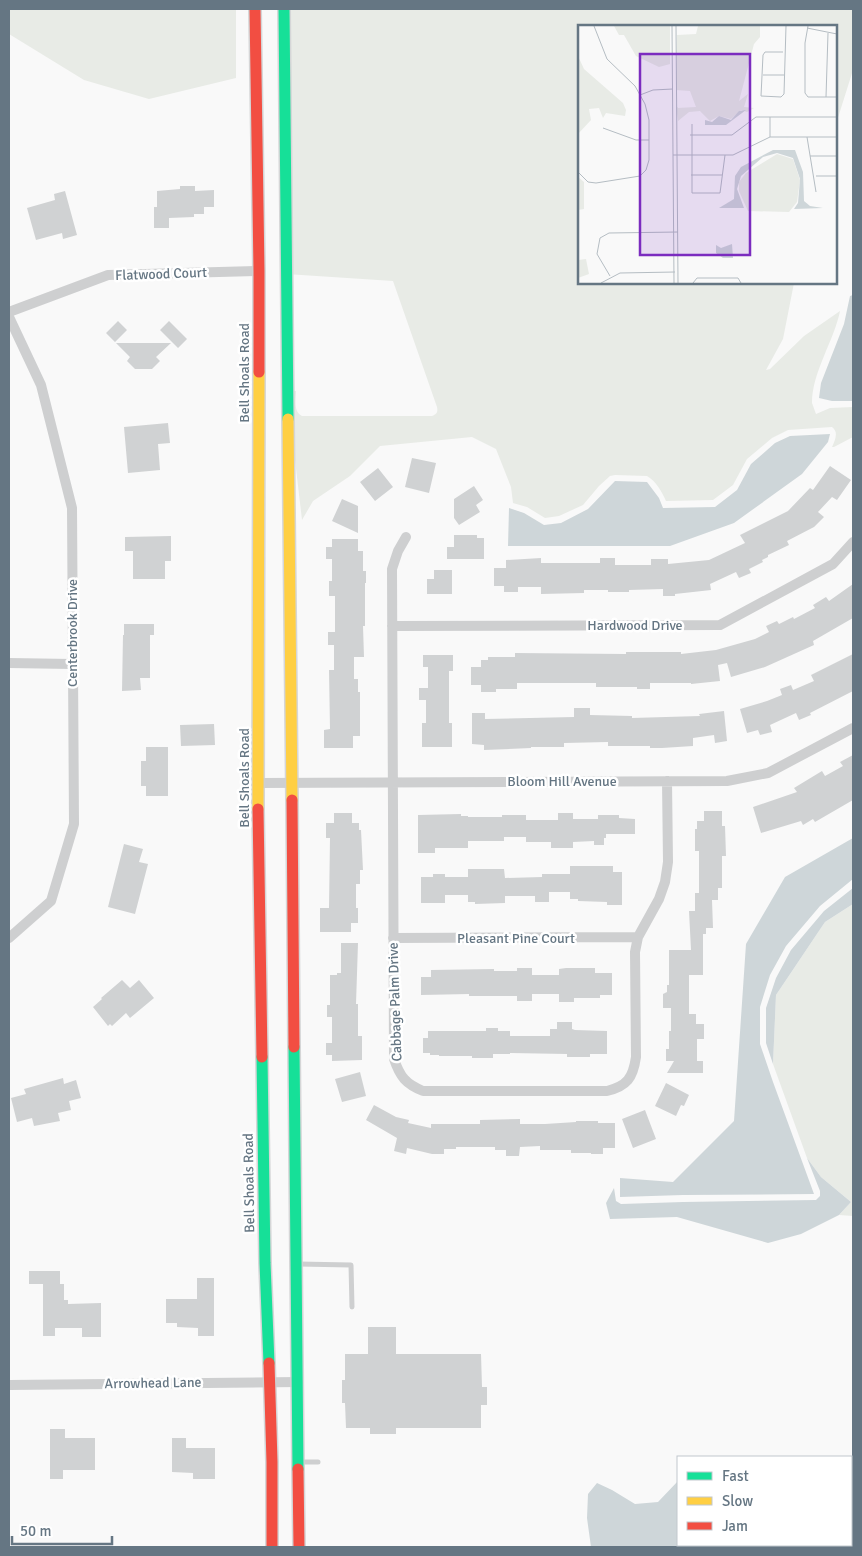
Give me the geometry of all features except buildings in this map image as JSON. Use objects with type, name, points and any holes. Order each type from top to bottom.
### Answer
[{"type":"main road","name":"Bell Shoals Road","points":[[255,9],[260,271],[258,783],[265,1264],[270,1382],[272,1547]]},
{"type":"main road","points":[[284,9],[299,1547]]},
{"type":"street","name":"Flatwood Court","points":[[9,312],[108,275],[260,271]]},
{"type":"street","name":"Centerbrook Drive","points":[[9,318],[41,385],[72,508],[74,824],[51,901],[9,938]]},
{"type":"street","name":"Cabbage Palm Drive","points":[[406,537],[398,551],[392,569],[394,1060],[398,1071],[412,1087],[424,1091],[607,1091],[619,1088],[628,1080],[634,1069],[636,1057],[636,952],[638,937],[659,899],[665,882],[668,862],[667,781]]},
{"type":"street","name":"Hardwood Drive","points":[[392,626],[720,625],[833,564],[853,542]]},
{"type":"street","points":[[9,663],[72,664]]},
{"type":"street","name":"Bloom Hill Avenue","points":[[258,783],[727,781],[768,773],[853,728]]},
{"type":"street","name":"Pleasant Pine Court","points":[[393,938],[638,937]]},
{"type":"street","name":"Arrowhead Lane","points":[[9,1385],[298,1382]]},
{"type":"lane","points":[[297,1264],[351,1265],[352,1307]]},
{"type":"lane","points":[[299,1462],[318,1462]]},
{"type":"shaded area","points":[[9,9],[236,9],[236,78],[149,99],[84,80],[9,34]]},
{"type":"shaded area","points":[[290,9],[853,9],[853,70],[837,121],[837,25],[578,25],[578,284],[794,284],[783,339],[766,370],[770,369],[804,336],[840,311],[819,368],[812,403],[816,414],[830,408],[853,407],[853,437],[834,447],[832,447],[836,434],[832,427],[788,430],[772,438],[747,459],[733,485],[713,500],[666,501],[661,490],[647,476],[615,475],[610,476],[599,486],[583,505],[559,516],[545,518],[527,507],[513,503],[511,487],[496,449],[472,437],[380,446],[350,476],[313,501],[302,520],[287,391],[296,391],[296,408],[297,412],[302,416],[432,416],[436,414],[437,407],[393,281],[286,274]]},
{"type":"shaded area","points":[[853,295],[853,401],[832,401],[819,398],[821,383],[844,324],[850,296]]},
{"type":"shaded area","points":[[830,434],[828,442],[802,474],[734,523],[670,546],[508,546],[509,508],[524,513],[544,525],[561,523],[588,509],[615,481],[647,482],[659,498],[663,508],[715,507],[737,490],[751,464],[775,443],[790,436]]},
{"type":"shaded area","points":[[853,838],[853,879],[820,906],[786,946],[770,975],[760,1007],[760,1044],[814,1194],[620,1197],[620,1178],[673,1182],[734,1121],[746,944],[785,877]]},
{"type":"shaded area","points":[[853,888],[853,904],[825,922],[776,995],[773,1064],[766,1043],[766,1008],[776,978],[791,950],[824,911]]},
{"type":"shaded area","points":[[853,904],[853,1216],[839,1215],[851,1202],[821,1177],[807,1158],[773,1064],[776,995],[825,922]]},
{"type":"shaded area","points":[[807,1158],[821,1177],[851,1202],[839,1215],[801,1234],[768,1243],[677,1217],[610,1219],[606,1203],[614,1188],[616,1201],[621,1204],[816,1200],[820,1196],[820,1191]]},
{"type":"shaded area","points":[[677,1482],[677,1546],[729,1547],[591,1547],[587,1518],[588,1494],[597,1483],[635,1504],[658,1502]]},
{"type":"traffic: fast","points":[[284,9],[288,419]]},
{"type":"traffic: fast","points":[[294,1047],[298,1469]]},
{"type":"traffic: fast","points":[[262,1057],[265,1263],[269,1363]]},
{"type":"traffic: slow","points":[[258,809],[259,372]]},
{"type":"traffic: slow","points":[[288,419],[292,800]]},
{"type":"traffic: jam","points":[[255,9],[259,372]]},
{"type":"traffic: jam","points":[[292,800],[294,1047]]},
{"type":"traffic: jam","points":[[258,809],[262,1057]]},
{"type":"traffic: jam","points":[[269,1363],[272,1547]]},
{"type":"traffic: jam","points":[[298,1469],[299,1547]]}]
